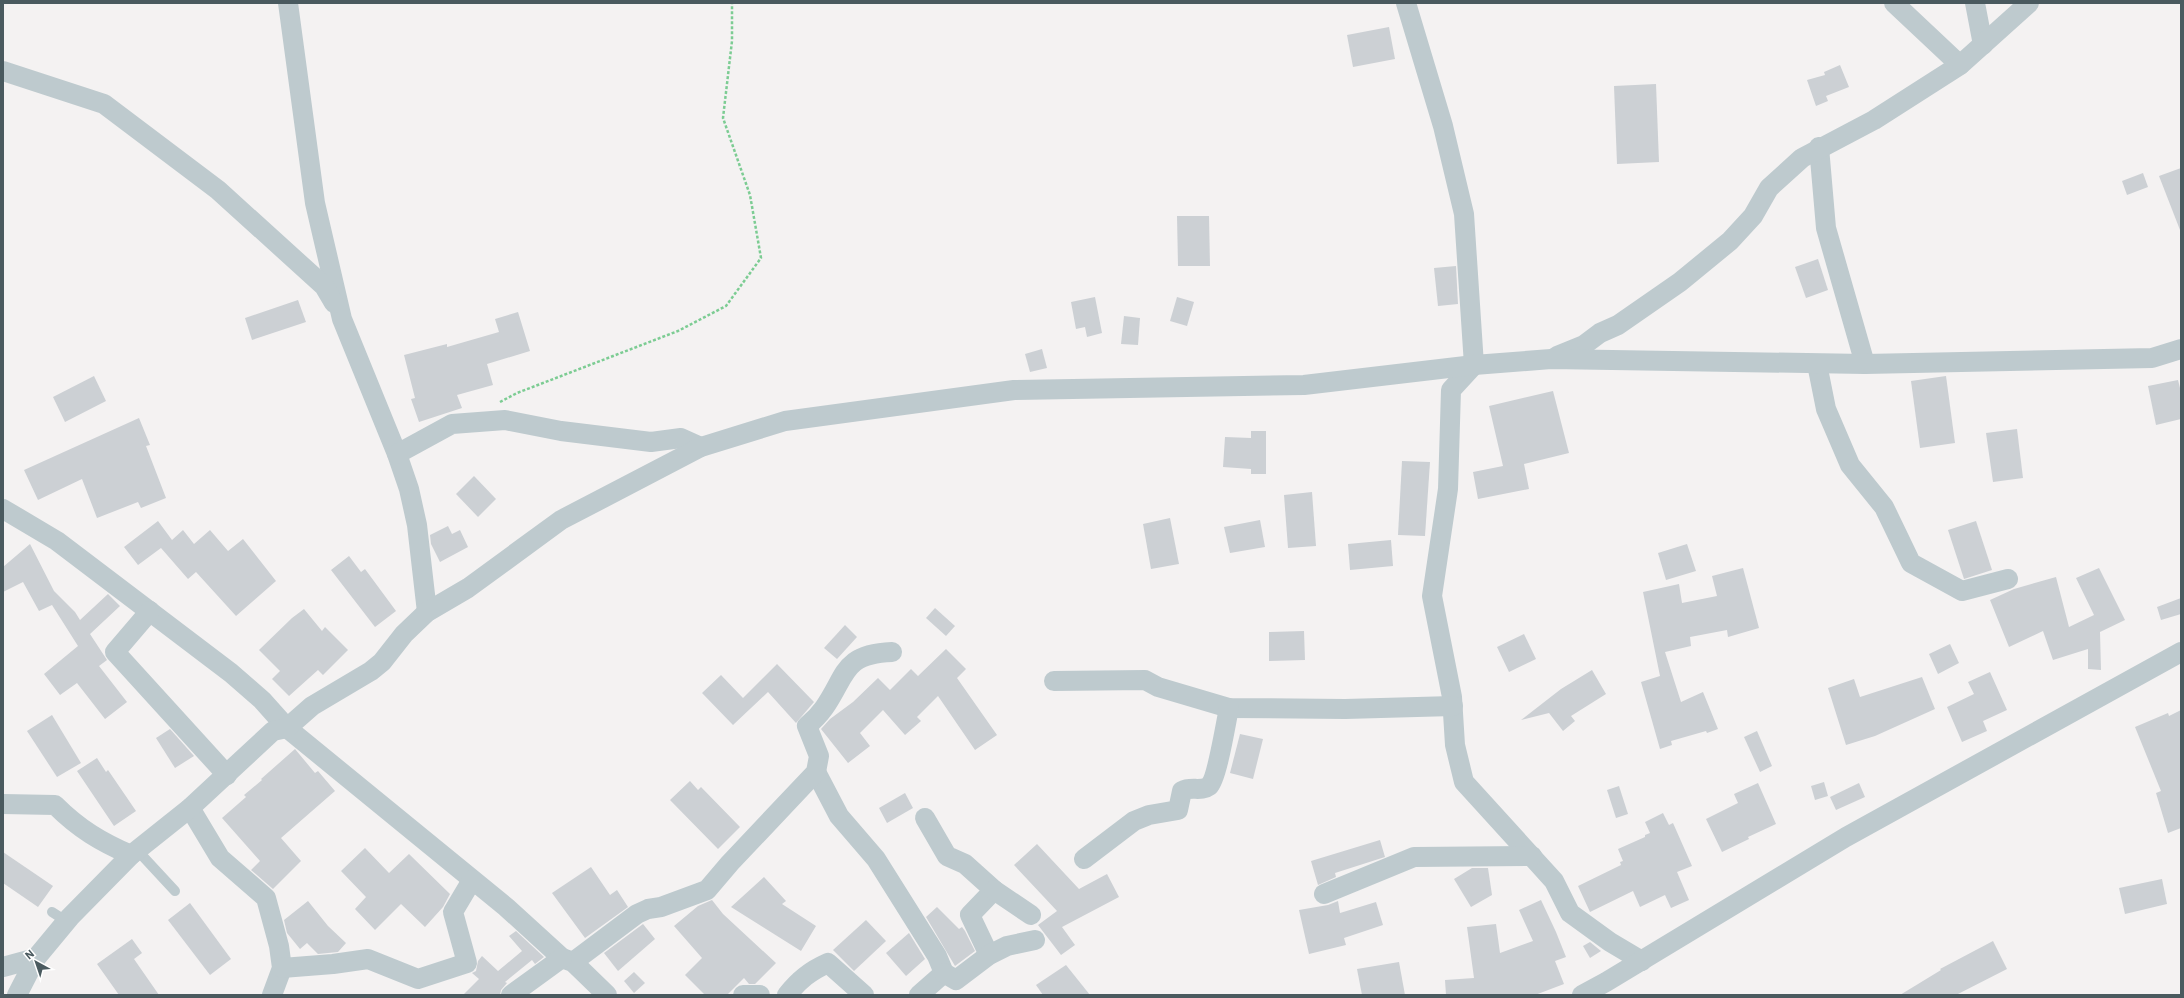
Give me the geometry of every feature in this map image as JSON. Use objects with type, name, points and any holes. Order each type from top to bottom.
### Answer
[{"type":"street","points":[[288,3],[315,203],[342,319]]},
{"type":"street","points":[[1406,3],[1442,126],[1464,214],[1474,365],[1451,390],[1448,489],[1432,596],[1452,706],[1455,745],[1464,782],[1554,881],[1570,913],[1610,942],[1642,961]]},
{"type":"street","points":[[1894,3],[1960,65]]},
{"type":"street","points":[[1975,3],[1983,45]]},
{"type":"street","points":[[1551,359],[1584,345],[1600,334],[1618,325],[1680,282],[1730,241],[1753,216],[1769,188],[1802,158],[1819,147],[1874,120],[1960,65],[2029,3]]},
{"type":"street","points":[[3,71],[104,104],[230,200],[324,286],[342,319],[397,454],[409,489],[417,525],[427,612]]},
{"type":"street","points":[[1819,147],[1826,228],[1865,364]]},
{"type":"street","points":[[17,995],[59,917],[134,853],[190,808],[280,729],[312,706],[371,671],[382,662],[404,634],[427,612],[468,588],[561,520],[701,447],[785,421],[1014,390],[1304,385],[1474,365],[1551,359],[1865,364],[2152,358],[2181,349]]},
{"type":"street","points":[[1817,364],[1826,408],[1850,465],[1884,507],[1910,563],[1962,591],[2008,579]]},
{"type":"street","points":[[397,454],[452,424],[505,420],[561,431],[650,442],[681,438],[701,447]]},
{"type":"street","points":[[3,509],[57,541],[231,673],[262,700],[280,729],[472,880],[568,960],[607,995]]},
{"type":"street","points":[[150,611],[115,652],[227,774]]},
{"type":"street","points":[[511,995],[642,912],[708,890],[730,863],[816,772],[820,756],[807,726],[823,709],[845,669],[860,658],[879,652],[892,652]]},
{"type":"street","points":[[1582,995],[1609,989],[1642,961],[1846,837],[2181,652]]},
{"type":"street","points":[[1054,681],[1145,680],[1158,687],[1229,708],[1345,709],[1452,706]]},
{"type":"street","points":[[1084,860],[1134,821],[1149,815],[1178,810],[1182,791],[1188,788],[1202,789],[1209,786],[1213,781],[1217,768],[1229,708]]},
{"type":"street","points":[[816,772],[839,816],[876,859],[937,956],[944,973],[956,980],[989,955],[1008,946],[1035,940]]},
{"type":"street","points":[[3,804],[56,805],[75,825],[106,844],[134,853]]},
{"type":"street","points":[[190,808],[220,858],[266,898],[279,946],[282,968],[272,995]]},
{"type":"street","points":[[925,818],[947,856],[965,864],[994,890],[1031,915]]},
{"type":"street","points":[[1324,894],[1414,857],[1532,856]]},
{"type":"street","points":[[282,968],[333,964],[368,959],[418,979],[467,963],[453,912],[472,880]]},
{"type":"street","points":[[989,955],[970,915],[994,890]]},
{"type":"street","points":[[3,967],[36,958]]},
{"type":"street","points":[[787,995],[800,980],[812,970],[828,963],[864,995]]},
{"type":"street","points":[[919,995],[944,973]]},
{"type":"street","points":[[742,995],[760,995]]},
{"type":"lane","points":[[134,853],[175,890]]},
{"type":"path","points":[[481,422],[494,405],[517,393],[678,331],[726,306],[761,258],[750,196],[723,118],[732,41],[732,3]]},
{"type":"building","points":[[1389,27],[1395,59],[1353,67],[1347,35]]},
{"type":"building","points":[[1840,65],[1849,87],[1826,96],[1828,101],[1816,106],[1807,80],[1825,75],[1824,72]]},
{"type":"building","points":[[1656,84],[1659,162],[1617,164],[1614,86]]},
{"type":"building","points":[[2181,168],[2181,230],[2180,230],[2159,176]]},
{"type":"building","points":[[2143,173],[2148,187],[2127,195],[2122,181]]},
{"type":"building","points":[[1177,216],[1209,216],[1210,266],[1178,266]]},
{"type":"building","points":[[1818,259],[1828,290],[1806,298],[1795,267]]},
{"type":"building","points":[[1456,266],[1458,304],[1438,306],[1434,268]]},
{"type":"building","points":[[1095,297],[1102,333],[1087,337],[1085,327],[1076,329],[1071,302]]},
{"type":"building","points":[[1177,297],[1194,302],[1187,326],[1170,321]]},
{"type":"building","points":[[298,300],[306,322],[252,340],[245,318]]},
{"type":"building","points":[[518,312],[530,351],[487,364],[493,385],[457,395],[462,408],[419,422],[411,399],[415,398],[404,355],[447,344],[447,347],[499,332],[495,319]]},
{"type":"building","points":[[1124,316],[1140,318],[1138,345],[1121,344]]},
{"type":"building","points":[[1042,349],[1047,368],[1030,372],[1025,354]]},
{"type":"building","points":[[94,376],[106,401],[65,422],[53,397]]},
{"type":"building","points":[[1946,376],[1955,443],[1920,448],[1911,381]]},
{"type":"building","points":[[2178,380],[2181,392],[2181,419],[2156,425],[2148,386]]},
{"type":"building","points":[[1553,391],[1569,453],[1524,464],[1529,489],[1478,499],[1473,472],[1503,466],[1489,406]]},
{"type":"building","points":[[139,418],[150,445],[146,446],[166,498],[141,508],[138,502],[97,518],[82,479],[38,500],[24,470]]},
{"type":"building","points":[[2017,429],[2023,478],[1993,482],[1986,433]]},
{"type":"building","points":[[1251,431],[1266,431],[1266,474],[1251,474],[1251,469],[1223,467],[1225,437],[1251,438]]},
{"type":"building","points":[[1402,461],[1430,462],[1425,536],[1398,535]]},
{"type":"building","points":[[474,476],[496,499],[478,517],[456,494]]},
{"type":"building","points":[[1312,492],[1316,546],[1288,548],[1284,495]]},
{"type":"building","points":[[1170,518],[1179,564],[1151,569],[1143,524]]},
{"type":"building","points":[[1260,520],[1265,547],[1230,553],[1224,527]]},
{"type":"building","points":[[158,521],[172,540],[183,530],[194,544],[210,530],[228,551],[243,539],[276,581],[236,616],[196,572],[188,579],[161,548],[138,565],[124,547]]},
{"type":"building","points":[[1976,521],[1992,570],[1964,579],[1948,530]]},
{"type":"building","points":[[448,526],[452,534],[460,530],[468,547],[440,562],[431,544],[430,535]]},
{"type":"building","points":[[1391,540],[1393,566],[1350,570],[1348,544]]},
{"type":"building","points":[[30,544],[54,591],[75,612],[80,620],[108,594],[120,606],[90,634],[107,660],[99,666],[127,702],[105,719],[77,683],[60,695],[44,674],[78,646],[52,605],[39,611],[23,582],[3,592],[3,567]]},
{"type":"building","points":[[1687,544],[1696,571],[1666,580],[1658,553]]},
{"type":"building","points":[[349,556],[361,572],[365,569],[396,611],[375,627],[331,570]]},
{"type":"building","points":[[1743,568],[1759,628],[1728,637],[1727,630],[1690,637],[1691,646],[1665,652],[1681,702],[1703,692],[1718,729],[1671,741],[1672,745],[1660,749],[1641,682],[1660,676],[1643,592],[1679,584],[1682,603],[1717,596],[1712,576]]},
{"type":"building","points":[[2099,568],[2125,620],[2100,632],[2101,670],[2088,669],[2088,649],[2053,660],[2043,631],[2009,647],[1990,600],[2014,589],[2056,577],[2069,627],[2094,615],[2076,578]]},
{"type":"building","points":[[2181,598],[2181,614],[2161,620],[2157,607]]},
{"type":"building","points":[[935,608],[955,626],[946,636],[926,618]]},
{"type":"building","points":[[304,609],[322,631],[325,627],[348,650],[323,675],[318,670],[289,696],[272,679],[280,671],[259,650],[292,618]]},
{"type":"building","points":[[845,625],[857,637],[837,659],[824,648]]},
{"type":"building","points":[[1304,631],[1305,660],[1269,661],[1269,632]]},
{"type":"building","points":[[1524,634],[1536,659],[1509,672],[1497,647]]},
{"type":"building","points":[[1950,644],[1959,663],[1938,674],[1929,654]]},
{"type":"building","points":[[946,649],[966,669],[957,678],[997,735],[975,750],[938,696],[917,717],[921,721],[905,735],[883,710],[860,733],[870,746],[848,763],[821,729],[830,719],[853,702],[878,678],[890,690],[911,669],[918,676]]},
{"type":"building","points":[[777,664],[814,702],[796,723],[768,692],[733,725],[702,693],[721,675],[743,698]]},
{"type":"building","points":[[1592,670],[1606,694],[1571,716],[1575,721],[1563,731],[1549,713],[1521,720],[1561,689]]},
{"type":"building","points":[[1990,672],[2007,710],[1983,721],[1987,731],[1962,742],[1947,707],[1974,694],[1968,682]]},
{"type":"building","points":[[1922,677],[1935,709],[1875,736],[1846,745],[1828,688],[1854,679],[1860,697]]},
{"type":"building","points":[[2181,710],[2181,828],[2168,833],[2156,793],[2161,791],[2135,727],[2168,713],[2169,716]]},
{"type":"building","points":[[52,715],[81,763],[57,777],[27,731]]},
{"type":"building","points":[[170,729],[194,756],[175,768],[156,738]]},
{"type":"building","points":[[1757,731],[1772,766],[1760,772],[1744,737]]},
{"type":"building","points":[[1240,734],[1263,739],[1253,779],[1230,773]]},
{"type":"building","points":[[295,749],[315,773],[318,771],[335,791],[281,838],[301,861],[273,889],[251,870],[260,861],[222,818],[246,797],[244,795]]},
{"type":"building","points":[[97,758],[106,772],[108,770],[136,811],[114,826],[77,771]]},
{"type":"building","points":[[690,781],[698,790],[701,787],[740,827],[718,849],[670,800]]},
{"type":"building","points":[[1824,782],[1828,796],[1815,800],[1811,786]]},
{"type":"building","points":[[1758,783],[1776,824],[1748,837],[1749,839],[1722,852],[1706,819],[1738,803],[1734,794]]},
{"type":"building","points":[[1859,783],[1865,797],[1836,810],[1830,797]]},
{"type":"building","points":[[1619,786],[1628,814],[1616,818],[1607,790]]},
{"type":"building","points":[[905,793],[913,808],[887,823],[879,808]]},
{"type":"building","points":[[1663,813],[1669,825],[1673,823],[1692,866],[1677,872],[1689,900],[1671,908],[1665,895],[1640,907],[1633,891],[1590,912],[1578,886],[1621,865],[1620,862],[1623,861],[1618,849],[1645,837],[1645,835],[1650,833],[1645,822]]},
{"type":"building","points":[[1380,840],[1385,857],[1335,873],[1336,877],[1318,885],[1311,861]]},
{"type":"building","points":[[1037,844],[1079,889],[1107,874],[1119,897],[1062,927],[1075,945],[1061,955],[1038,925],[1057,911],[1014,865]]},
{"type":"building","points":[[365,848],[389,873],[409,854],[450,894],[443,907],[425,927],[401,904],[375,930],[355,909],[366,897],[341,871]]},
{"type":"building","points":[[3,852],[53,886],[38,907],[3,883]]},
{"type":"building","points":[[591,867],[610,895],[617,890],[628,907],[585,938],[552,893]]},
{"type":"building","points":[[1472,868],[1488,868],[1492,895],[1471,907],[1454,879]]},
{"type":"building","points":[[764,877],[786,901],[782,904],[816,926],[801,951],[731,907]]},
{"type":"building","points":[[2162,879],[2167,904],[2125,914],[2119,888]]},
{"type":"building","points":[[712,900],[723,914],[776,963],[755,984],[749,984],[744,978],[727,995],[705,995],[685,975],[702,958],[674,926],[698,906]]},
{"type":"building","points":[[1541,900],[1566,957],[1555,961],[1564,984],[1535,995],[1446,995],[1445,980],[1474,978],[1467,927],[1496,924],[1500,953],[1533,941],[1519,910]]},
{"type":"building","points":[[308,901],[328,926],[346,943],[338,952],[318,954],[307,943],[300,949],[287,933],[284,920]]},
{"type":"building","points":[[1338,901],[1340,913],[1376,902],[1383,925],[1344,938],[1346,945],[1309,954],[1299,910],[1328,905]]},
{"type":"building","points":[[190,903],[231,959],[210,975],[168,920]]},
{"type":"building","points":[[937,907],[959,929],[962,927],[975,951],[955,966],[926,917]]},
{"type":"building","points":[[866,920],[886,941],[854,971],[833,950]]},
{"type":"building","points":[[643,924],[655,939],[618,971],[604,953]]},
{"type":"building","points":[[516,931],[544,957],[535,964],[532,960],[505,982],[507,983],[501,990],[500,995],[463,995],[479,979],[472,973],[476,971],[478,961],[482,956],[498,971],[522,951],[509,936]]},
{"type":"building","points":[[909,933],[925,959],[906,976],[886,953]]},
{"type":"building","points":[[132,939],[142,953],[134,959],[159,995],[119,995],[97,964]]},
{"type":"building","points":[[1993,941],[2007,969],[1956,995],[1900,995],[1941,970],[1940,969]]},
{"type":"building","points":[[1590,942],[1601,951],[1590,958],[1583,946]]},
{"type":"building","points":[[1399,962],[1405,995],[1362,995],[1357,969]]},
{"type":"building","points":[[1066,965],[1090,995],[1043,995],[1036,985]]},
{"type":"building","points":[[634,972],[645,983],[634,993],[624,981]]}]
